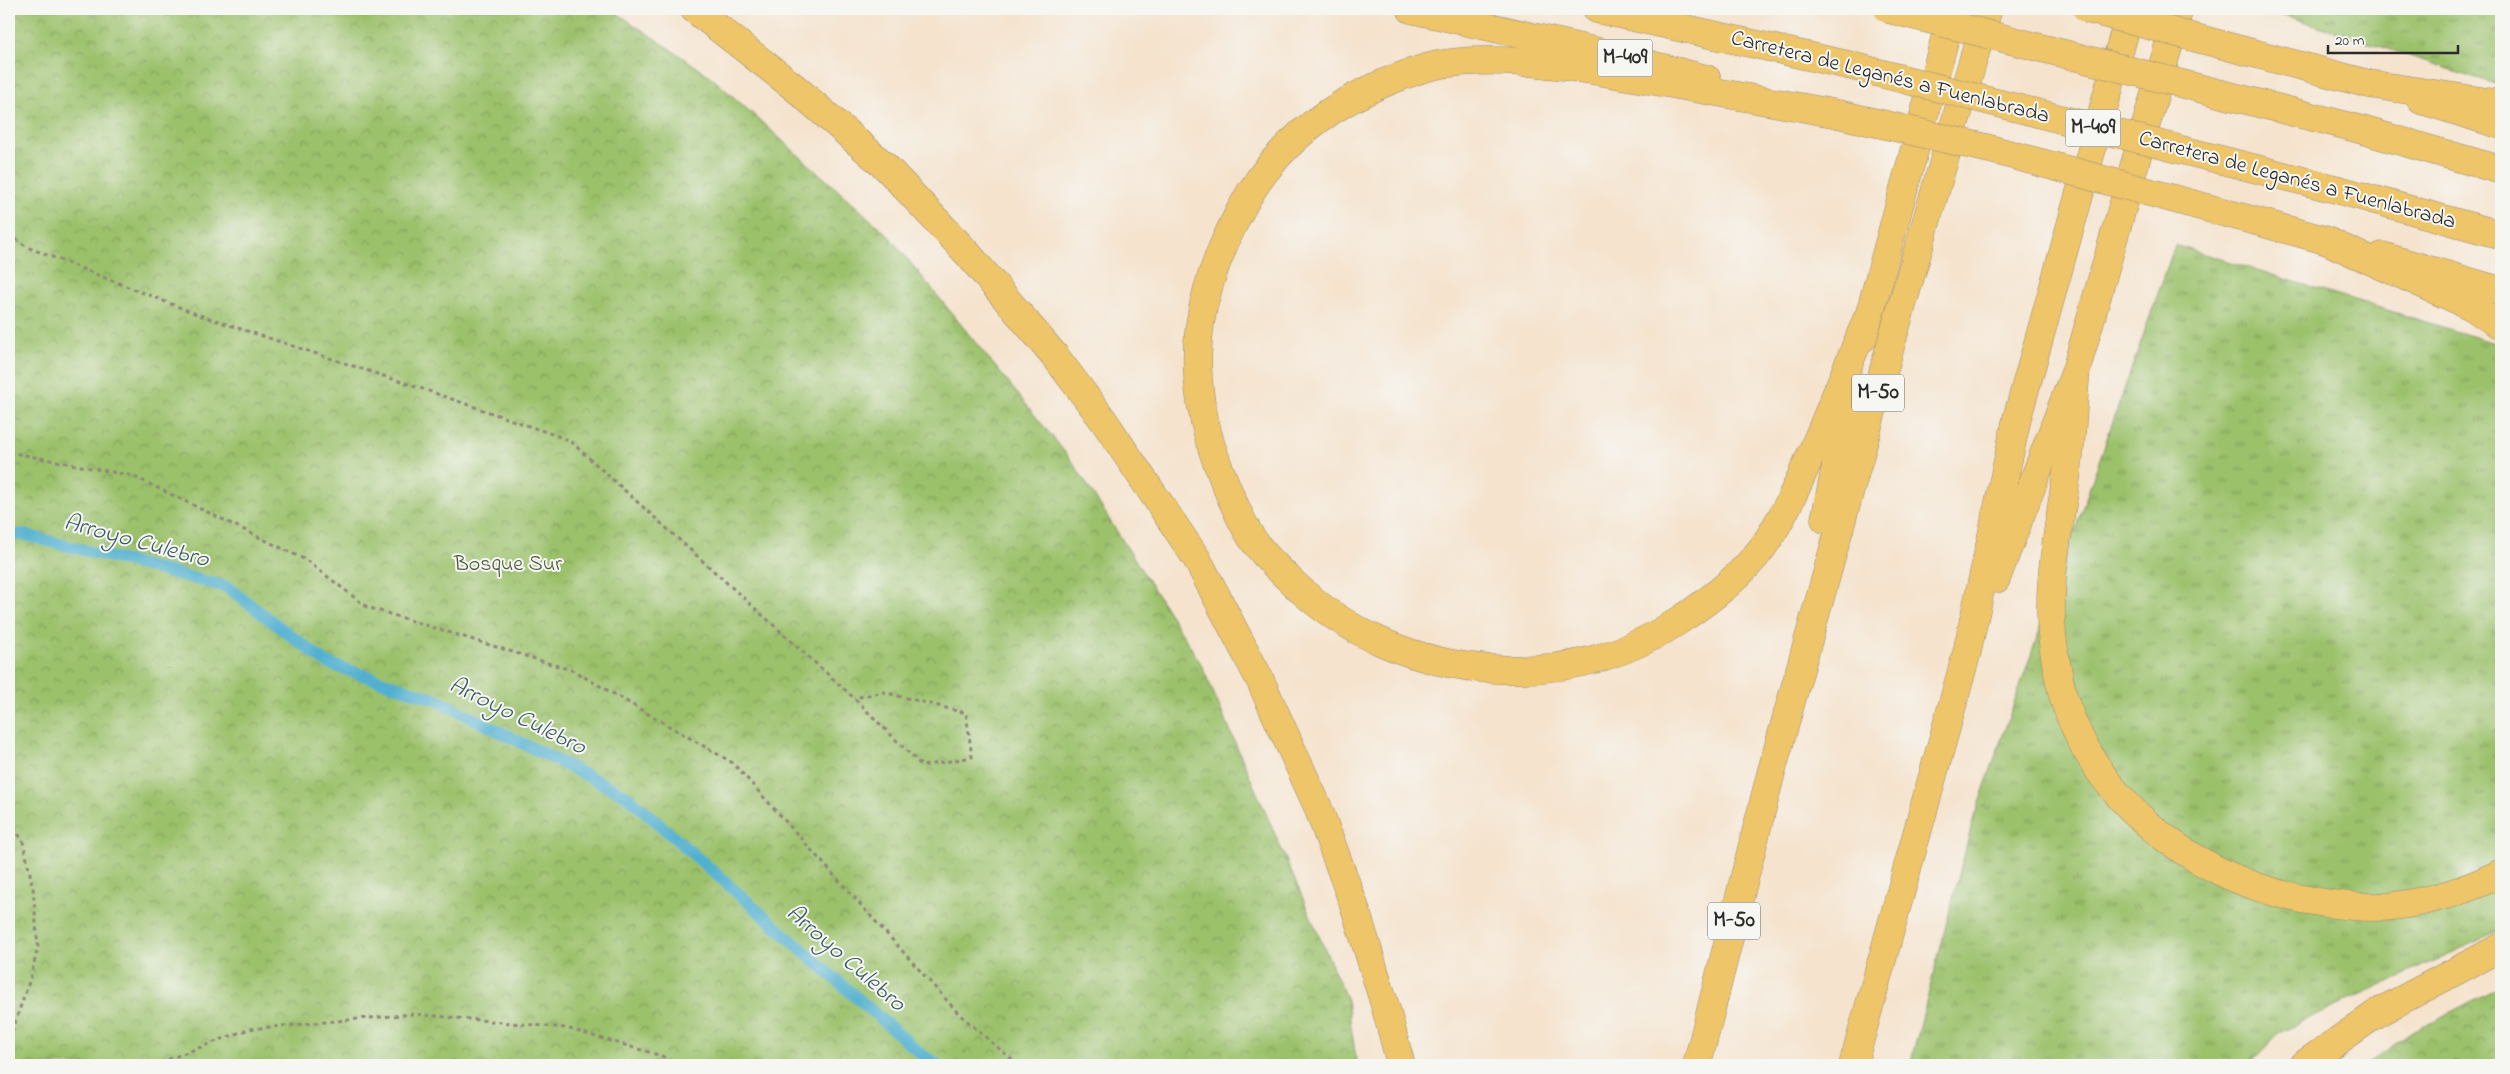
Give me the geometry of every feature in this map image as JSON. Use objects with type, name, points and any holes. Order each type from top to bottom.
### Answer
[{"type":"highway","points":[[694,9],[794,87],[886,168],[968,254],[1055,356],[1143,477],[1197,559],[1260,680],[1317,805],[1354,906],[1401,1065]]},
{"type":"highway","name":"M-409","points":[[1411,9],[1616,56],[1838,114],[1999,152],[2325,240],[2501,291]]},
{"type":"highway","name":"Carretera de Leganés a Fuenlabrada","points":[[1597,9],[1848,65],[2339,190],[2501,235]]},
{"type":"highway","points":[[1888,9],[2352,127],[2501,170]]},
{"type":"highway","points":[[1770,777],[1867,319],[1953,9]]},
{"type":"highway","name":"M-50","points":[[1697,1065],[1770,777],[1988,9]]},
{"type":"highway","points":[[2087,9],[2369,84],[2501,124]]},
{"type":"highway","points":[[1853,1065],[1967,652],[2017,418],[2130,9]]},
{"type":"highway","points":[[1967,652],[2076,370],[2179,9]]},
{"type":"highway","points":[[1838,114],[1579,67],[1506,61],[1443,64],[1413,72],[1360,92],[1329,111],[1293,139],[1262,174],[1245,200],[1225,240],[1209,280],[1199,327],[1202,412],[1214,459],[1252,539],[1278,568],[1311,600],[1330,615],[1370,637],[1409,653],[1449,665],[1532,671],[1570,665],[1616,653],[1658,635],[1692,612],[1721,588],[1761,550],[1784,514],[1805,469],[1867,319]]},
{"type":"highway","points":[[2369,84],[2501,104]]},
{"type":"highway","points":[[2325,240],[2471,306],[2501,326]]},
{"type":"highway","points":[[2076,370],[2068,463],[2051,584],[2054,649],[2066,705],[2085,747],[2132,810],[2158,834],[2202,863],[2228,877],[2303,900],[2345,906],[2392,907],[2454,894],[2501,873]]},
{"type":"highway","points":[[2303,1065],[2379,1012],[2501,947]]},
{"type":"path","points":[[9,234],[27,247],[199,315],[426,390],[569,440],[854,698],[922,766],[972,757],[966,713],[884,692],[854,698]]},
{"type":"path","points":[[9,452],[133,476],[306,560],[367,607],[574,671],[733,763],[958,1014],[1018,1065]]},
{"type":"path","points":[[9,821],[23,841],[33,888],[38,947],[31,976],[9,1040]]},
{"type":"path","points":[[153,1065],[249,1029],[414,1014],[566,1028],[662,1056],[679,1065]]},
{"type":"green space","name":"Bosque Sur","points":[[9,9],[611,9],[710,76],[888,235],[1072,461],[1200,662],[1347,1000],[1357,1065],[9,1065]]},
{"type":"green space","points":[[2266,9],[2501,9],[2501,86]]},
{"type":"green space","points":[[2175,245],[2501,345],[2501,930],[2281,1031],[2248,1065],[1910,1065],[1974,817]]},
{"type":"green space","points":[[2501,986],[2501,1065],[2366,1065],[2412,1032]]},
{"type":"waterway","name":"Arroyo Culebro","points":[[9,534],[25,535],[227,587],[327,663],[435,699],[627,796],[921,1054],[938,1065]]}]
